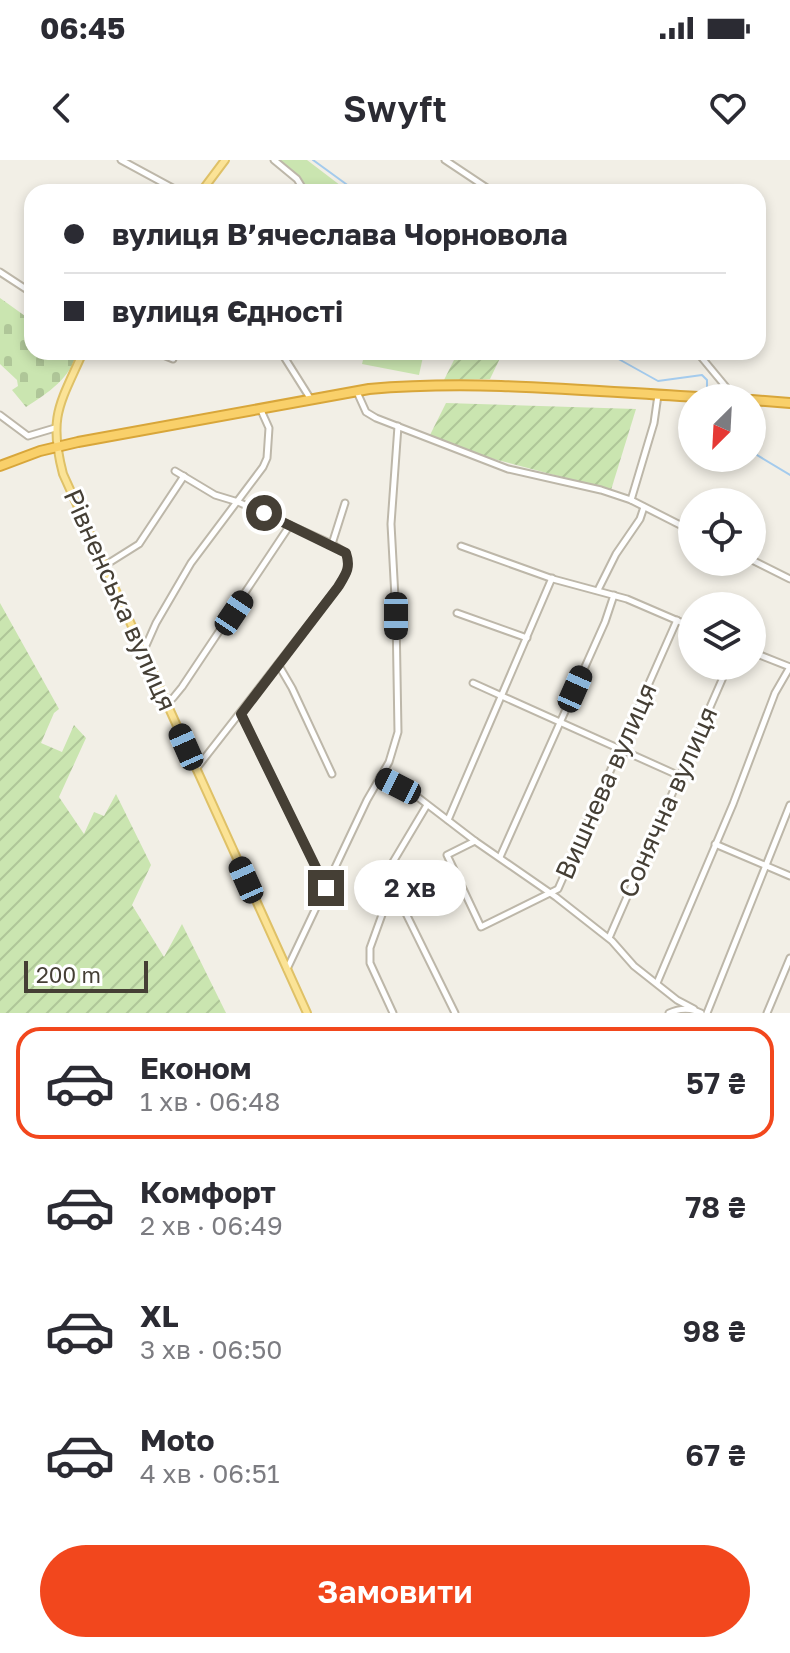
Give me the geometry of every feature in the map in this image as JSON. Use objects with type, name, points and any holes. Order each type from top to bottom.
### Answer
[{"type":"highway","points":[[0,466],[57,446],[357,391],[431,385],[678,396]]},
{"type":"highway","points":[[766,401],[790,403]]},
{"type":"main road","points":[[207,184],[225,160]]},
{"type":"main road","points":[[55,428],[58,409],[79,360]]},
{"type":"main road","name":"Рівненська вулиця","points":[[55,428],[63,474],[307,1013]]},
{"type":"street","points":[[121,160],[165,184]]},
{"type":"street","points":[[274,160],[300,184]]},
{"type":"street","points":[[445,160],[481,184]]},
{"type":"street","points":[[0,272],[24,288]]},
{"type":"street","points":[[286,360],[310,398]]},
{"type":"street","points":[[702,360],[722,384]]},
{"type":"street","points":[[357,391],[366,412],[398,426],[508,469],[631,500],[678,524]]},
{"type":"street","points":[[631,500],[654,423],[658,395]]},
{"type":"street","points":[[143,651],[191,563],[267,458],[269,428],[260,407]]},
{"type":"street","points":[[0,415],[28,436],[55,428]]},
{"type":"street","points":[[287,969],[394,751],[399,714],[391,524],[398,426]]},
{"type":"street","points":[[175,471],[215,495],[238,502],[332,544],[346,553],[349,569],[196,769]]},
{"type":"street","points":[[103,566],[139,544],[184,476]]},
{"type":"street","points":[[332,544],[345,503]]},
{"type":"street","points":[[598,590],[644,507]]},
{"type":"street","points":[[166,702],[182,687],[290,525]]},
{"type":"street","points":[[461,546],[552,578],[642,604],[677,620]]},
{"type":"street","points":[[766,567],[790,579]]},
{"type":"street","points":[[448,820],[552,578]]},
{"type":"street","points":[[500,857],[605,622],[614,595]]},
{"type":"street","points":[[457,613],[527,638]]},
{"type":"street","name":"Вишнева вулиця","points":[[549,893],[558,889],[562,881],[677,620]]},
{"type":"street","points":[[657,983],[775,693],[790,667],[766,658]]},
{"type":"street","points":[[278,664],[332,774]]},
{"type":"street","name":"Сонячна вулиця","points":[[609,938],[722,680]]},
{"type":"street","points":[[473,683],[681,777]]},
{"type":"street","points":[[241,714],[326,888]]},
{"type":"street","points":[[380,777],[415,795],[609,938],[634,966],[677,1000],[704,1013],[790,805]]},
{"type":"street","points":[[427,805],[389,870],[388,877],[455,1013]]},
{"type":"street","points":[[475,841],[447,855],[481,927],[549,893]]},
{"type":"street","points":[[715,844],[790,876]]},
{"type":"street","points":[[392,886],[370,948],[370,963],[393,1013]]},
{"type":"street","points":[[767,1013],[790,958]]},
{"type":"street","points":[[671,1012],[677,1000]]},
{"type":"street","points":[[671,1012],[694,1009]]},
{"type":"green space","points":[[280,160],[307,160],[338,184],[303,184]]},
{"type":"green space","points":[[0,298],[24,315],[24,360],[75,360],[64,377],[26,407],[12,390],[18,386],[17,380],[0,364]]},
{"type":"green space","points":[[363,360],[422,360],[419,375],[362,364]]},
{"type":"green space","points":[[454,360],[499,360],[490,379],[444,380]]},
{"type":"green space","points":[[446,403],[636,409],[611,490],[486,457],[430,435]]},
{"type":"green space","points":[[0,603],[59,709],[54,713],[41,743],[62,752],[74,725],[86,738],[59,797],[84,834],[94,812],[104,816],[116,794],[151,865],[132,905],[164,957],[182,924],[226,1013],[0,1013]]},
{"type":"waterway","points":[[313,160],[346,184]]},
{"type":"waterway","points":[[620,360],[658,381],[702,375],[707,384]]},
{"type":"waterway","points":[[766,460],[790,475]]},
{"type":"route","points":[[264,513],[332,544],[346,553],[349,561],[349,569],[338,587],[241,714],[326,888]]}]
